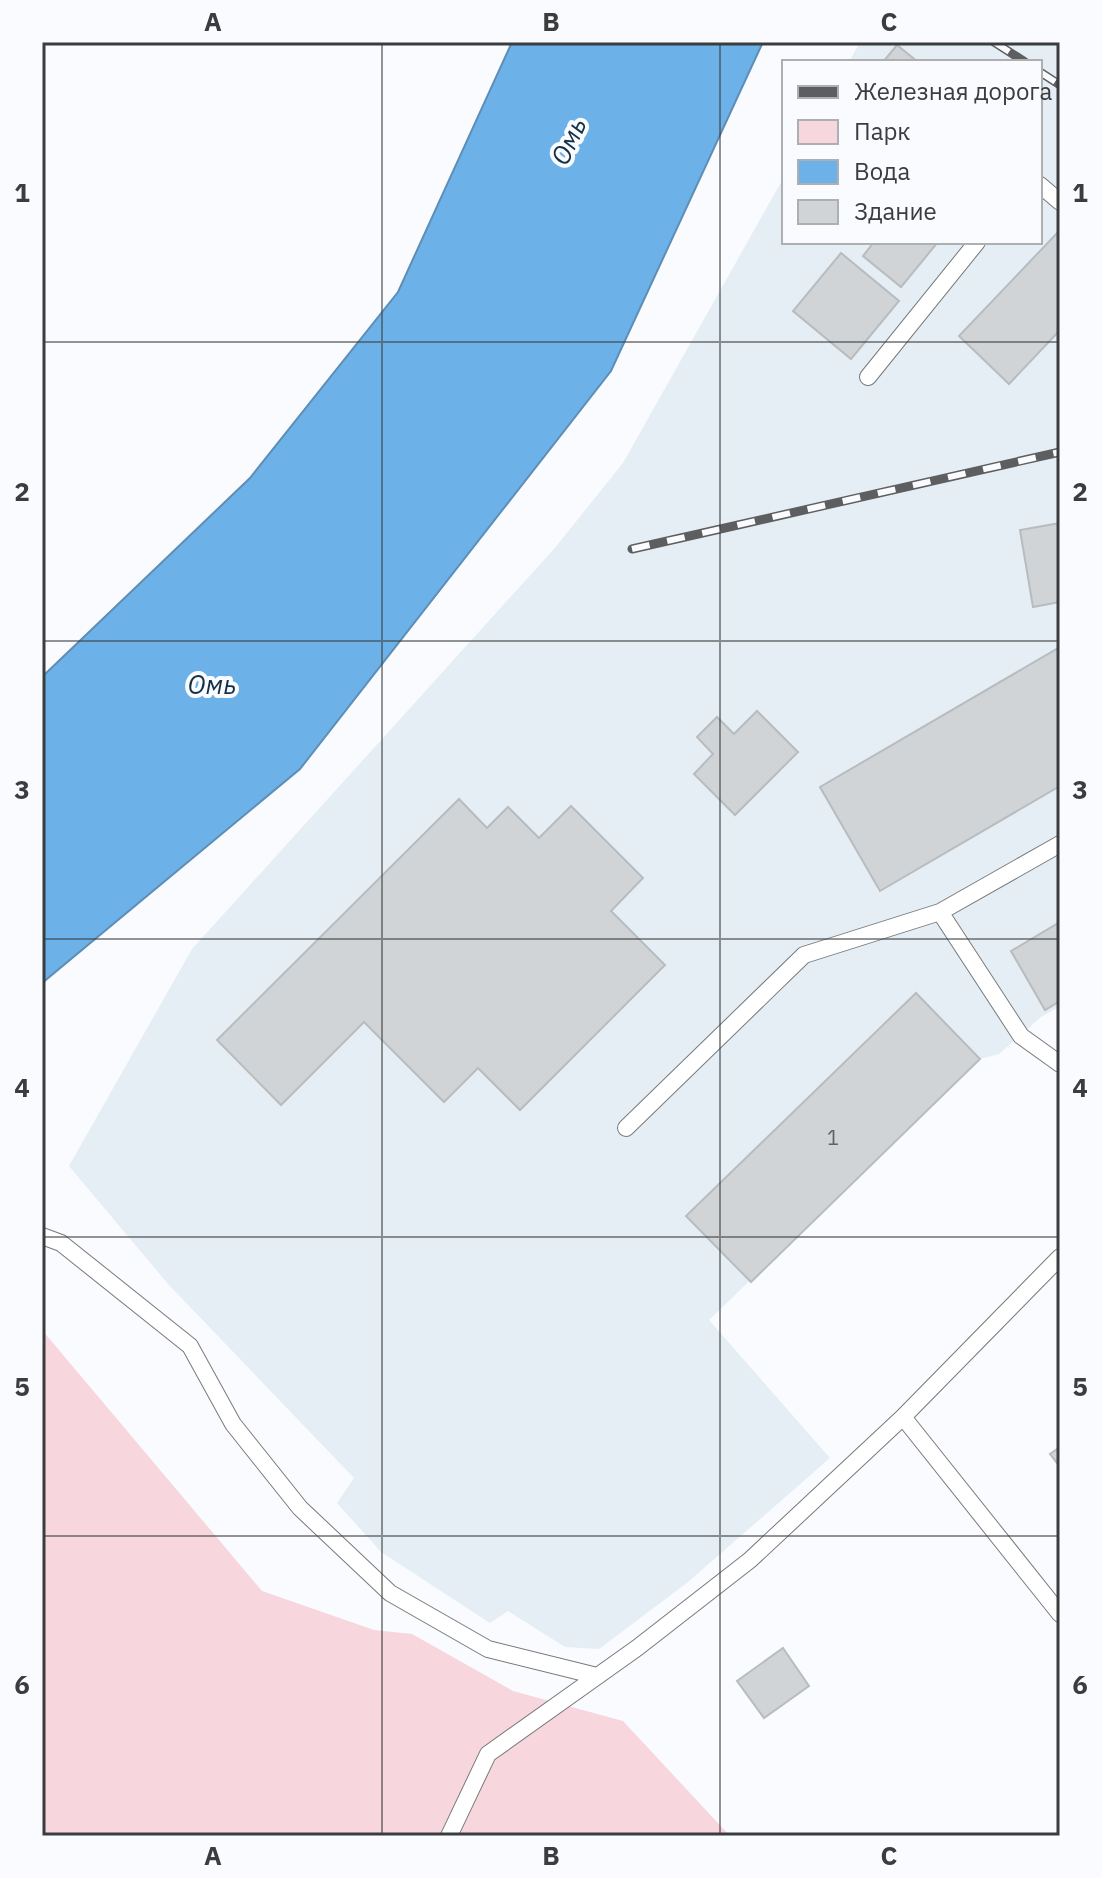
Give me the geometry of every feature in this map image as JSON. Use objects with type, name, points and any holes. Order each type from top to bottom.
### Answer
[{"type":"lane","points":[[1042,187],[1060,202]]},
{"type":"lane","points":[[868,377],[975,244]]},
{"type":"lane","points":[[626,1128],[804,955],[940,912],[1060,844]]},
{"type":"lane","points":[[940,912],[1021,1036],[1060,1064]]},
{"type":"lane","points":[[42,1236],[61,1243],[190,1346],[233,1424],[300,1508],[390,1593],[488,1649],[597,1676]]},
{"type":"lane","points":[[449,1836],[488,1754],[750,1560],[903,1417],[1060,1257]]},
{"type":"lane","points":[[903,1417],[1060,1614]]},
{"type":"shaded area","points":[[860,42],[1060,42],[1060,1006],[1041,1017],[999,1054],[980,1059],[709,1320],[830,1458],[688,1582],[599,1649],[565,1647],[508,1611],[490,1623],[381,1552],[337,1503],[354,1478],[168,1284],[69,1166],[192,949],[554,549],[623,463],[782,181],[782,244],[1042,244],[1042,60],[850,60]]},
{"type":"green space","points":[[42,1330],[262,1591],[374,1630],[412,1634],[513,1691],[623,1721],[730,1836],[42,1836]]},
{"type":"water","name":"Омь","points":[[512,42],[763,42],[611,371],[300,769],[42,983],[42,677],[250,478],[398,292]]},
{"type":"building","points":[[897,45],[916,60],[885,60]]},
{"type":"building","points":[[1060,230],[1060,330],[1009,384],[959,336]]},
{"type":"building","points":[[872,244],[936,244],[901,287],[863,256]]},
{"type":"building","points":[[841,253],[899,301],[851,359],[793,311]]},
{"type":"building","points":[[1060,523],[1060,602],[1033,607],[1020,530]]},
{"type":"building","points":[[1060,647],[1060,786],[880,891],[820,787]]},
{"type":"building","points":[[757,711],[798,752],[735,815],[694,774],[713,754],[697,737],[717,717],[734,734]]},
{"type":"building","points":[[459,799],[487,828],[508,807],[539,838],[571,806],[643,878],[611,911],[665,965],[520,1110],[478,1068],[444,1102],[364,1022],[281,1105],[217,1040]]},
{"type":"building","points":[[1060,922],[1060,1001],[1045,1010],[1011,951]]},
{"type":"building","points":[[916,993],[980,1059],[751,1282],[686,1216]]},
{"type":"building","points":[[1060,1447],[1060,1467],[1050,1454]]},
{"type":"building","points":[[783,1648],[809,1686],[764,1718],[737,1681]]},
{"type":"railway","points":[[994,42],[1022,60]]},
{"type":"railway","points":[[1042,73],[1060,85]]},
{"type":"railway","points":[[632,549],[1060,452]]}]
